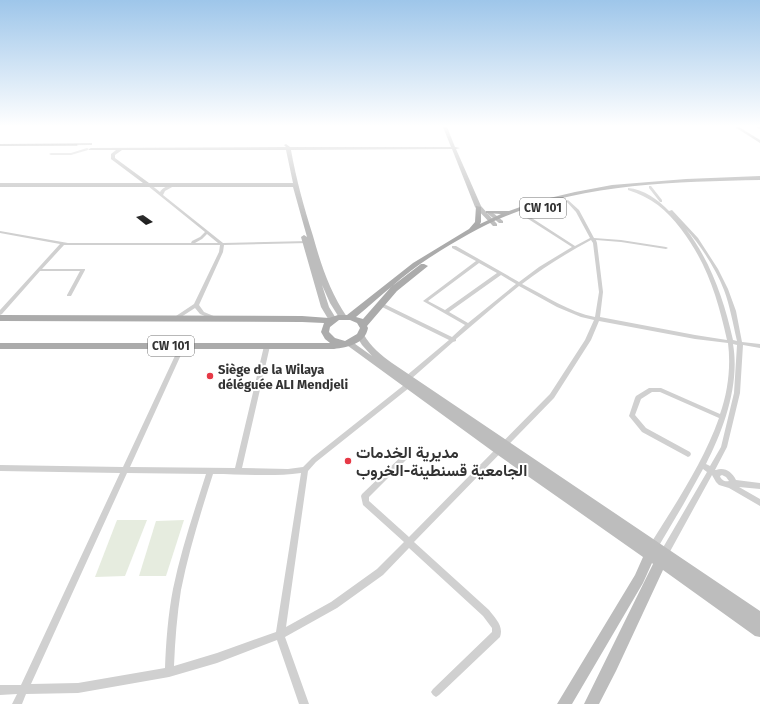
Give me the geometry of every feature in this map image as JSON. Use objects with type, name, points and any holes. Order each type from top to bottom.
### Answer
[{"type":"main road","points":[[115,160],[136,177],[149,185]]},
{"type":"main road","points":[[288,160],[292,185],[309,242],[325,307],[332,320]]},
{"type":"main road","points":[[461,160],[484,210],[496,222]]},
{"type":"main road","points":[[467,174],[484,210]]},
{"type":"main road","points":[[120,185],[131,182],[136,177]]},
{"type":"main road","name":"CW 101","points":[[363,325],[394,289],[419,269],[513,212],[549,200],[611,187],[679,180],[760,178]]},
{"type":"main road","name":"CW 101","points":[[347,317],[406,271],[470,231],[496,222],[568,201],[629,189],[650,186],[760,182]]},
{"type":"main road","points":[[0,185],[292,185]]},
{"type":"main road","points":[[484,210],[513,212]]},
{"type":"main road","points":[[470,231],[478,222],[484,210]]},
{"type":"main road","points":[[309,242],[332,303],[347,317],[363,325],[364,332],[361,337],[345,343]]},
{"type":"main road","points":[[347,317],[332,320],[325,328],[327,336],[330,340],[345,343],[408,382],[657,555],[760,631]]},
{"type":"main road","name":"CW 101","points":[[0,318],[332,320]]},
{"type":"main road","points":[[361,337],[363,342],[408,382]]},
{"type":"main road","name":"CW 101","points":[[0,346],[327,346],[345,343]]},
{"type":"main road","points":[[657,555],[760,618]]},
{"type":"main road","points":[[564,704],[639,579],[657,555]]},
{"type":"main road","points":[[591,704],[657,555]]},
{"type":"street","points":[[149,185],[222,244]]},
{"type":"street","points":[[161,195],[163,190],[173,186]]},
{"type":"street","points":[[650,186],[656,197],[705,250],[726,289],[740,344],[737,393],[724,448],[714,472],[657,555]]},
{"type":"street","points":[[629,189],[652,198],[681,224],[699,251],[713,280],[721,302],[732,359],[727,399],[722,417],[702,465],[657,555]]},
{"type":"street","points":[[0,690],[78,688],[169,672],[217,658],[280,635],[334,605],[380,572],[552,396],[588,340],[597,319],[600,292],[594,239],[578,211],[568,201]]},
{"type":"street","points":[[523,214],[574,247]]},
{"type":"street","points":[[0,232],[63,243],[222,244],[309,242]]},
{"type":"street","points":[[189,244],[198,241],[207,232]]},
{"type":"street","points":[[304,704],[280,635],[305,470],[314,460],[408,382],[469,325],[518,284],[574,247],[594,239],[621,241],[666,248]]},
{"type":"street","points":[[0,313],[63,243]]},
{"type":"street","points":[[176,318],[196,305],[221,252],[222,244]]},
{"type":"street","points":[[454,247],[499,274],[567,310],[597,319],[730,343],[760,346]]},
{"type":"street","points":[[469,325],[425,301],[426,298],[479,261]]},
{"type":"street","points":[[39,270],[83,270],[69,295]]},
{"type":"street","points":[[445,312],[499,274]]},
{"type":"street","points":[[380,304],[454,340]]},
{"type":"street","points":[[196,305],[202,313],[216,319]]},
{"type":"street","points":[[17,704],[182,346]]},
{"type":"street","points":[[238,472],[267,346]]},
{"type":"street","points":[[688,454],[644,430],[632,416],[638,398],[648,392],[661,390],[722,417]]},
{"type":"street","points":[[408,454],[365,496],[365,501],[369,508],[409,542],[471,599],[496,626],[497,634],[436,692]]},
{"type":"street","points":[[702,465],[714,472],[728,474],[732,478],[732,484]]},
{"type":"street","points":[[0,468],[238,472],[288,472],[305,470]]},
{"type":"street","points":[[169,672],[170,644],[177,591],[185,554],[210,471]]},
{"type":"street","points":[[714,472],[716,478],[720,482],[760,486]]},
{"type":"street","points":[[732,484],[760,503]]},
{"type":"shaded area","points":[[117,520],[147,520],[125,576],[95,577]]},
{"type":"shaded area","points":[[184,520],[166,576],[139,576],[156,521]]},
{"type":"building","points":[[143,215],[153,222],[146,225],[136,217]]},
{"type":"place","name":"Siège de la Wilaya déléguée ALI Mendjeli","points":[[210,376]]},
{"type":"place","name":"مديرية الخدمات الجامعية قسنطينة-الخروب","points":[[348,461]]}]
